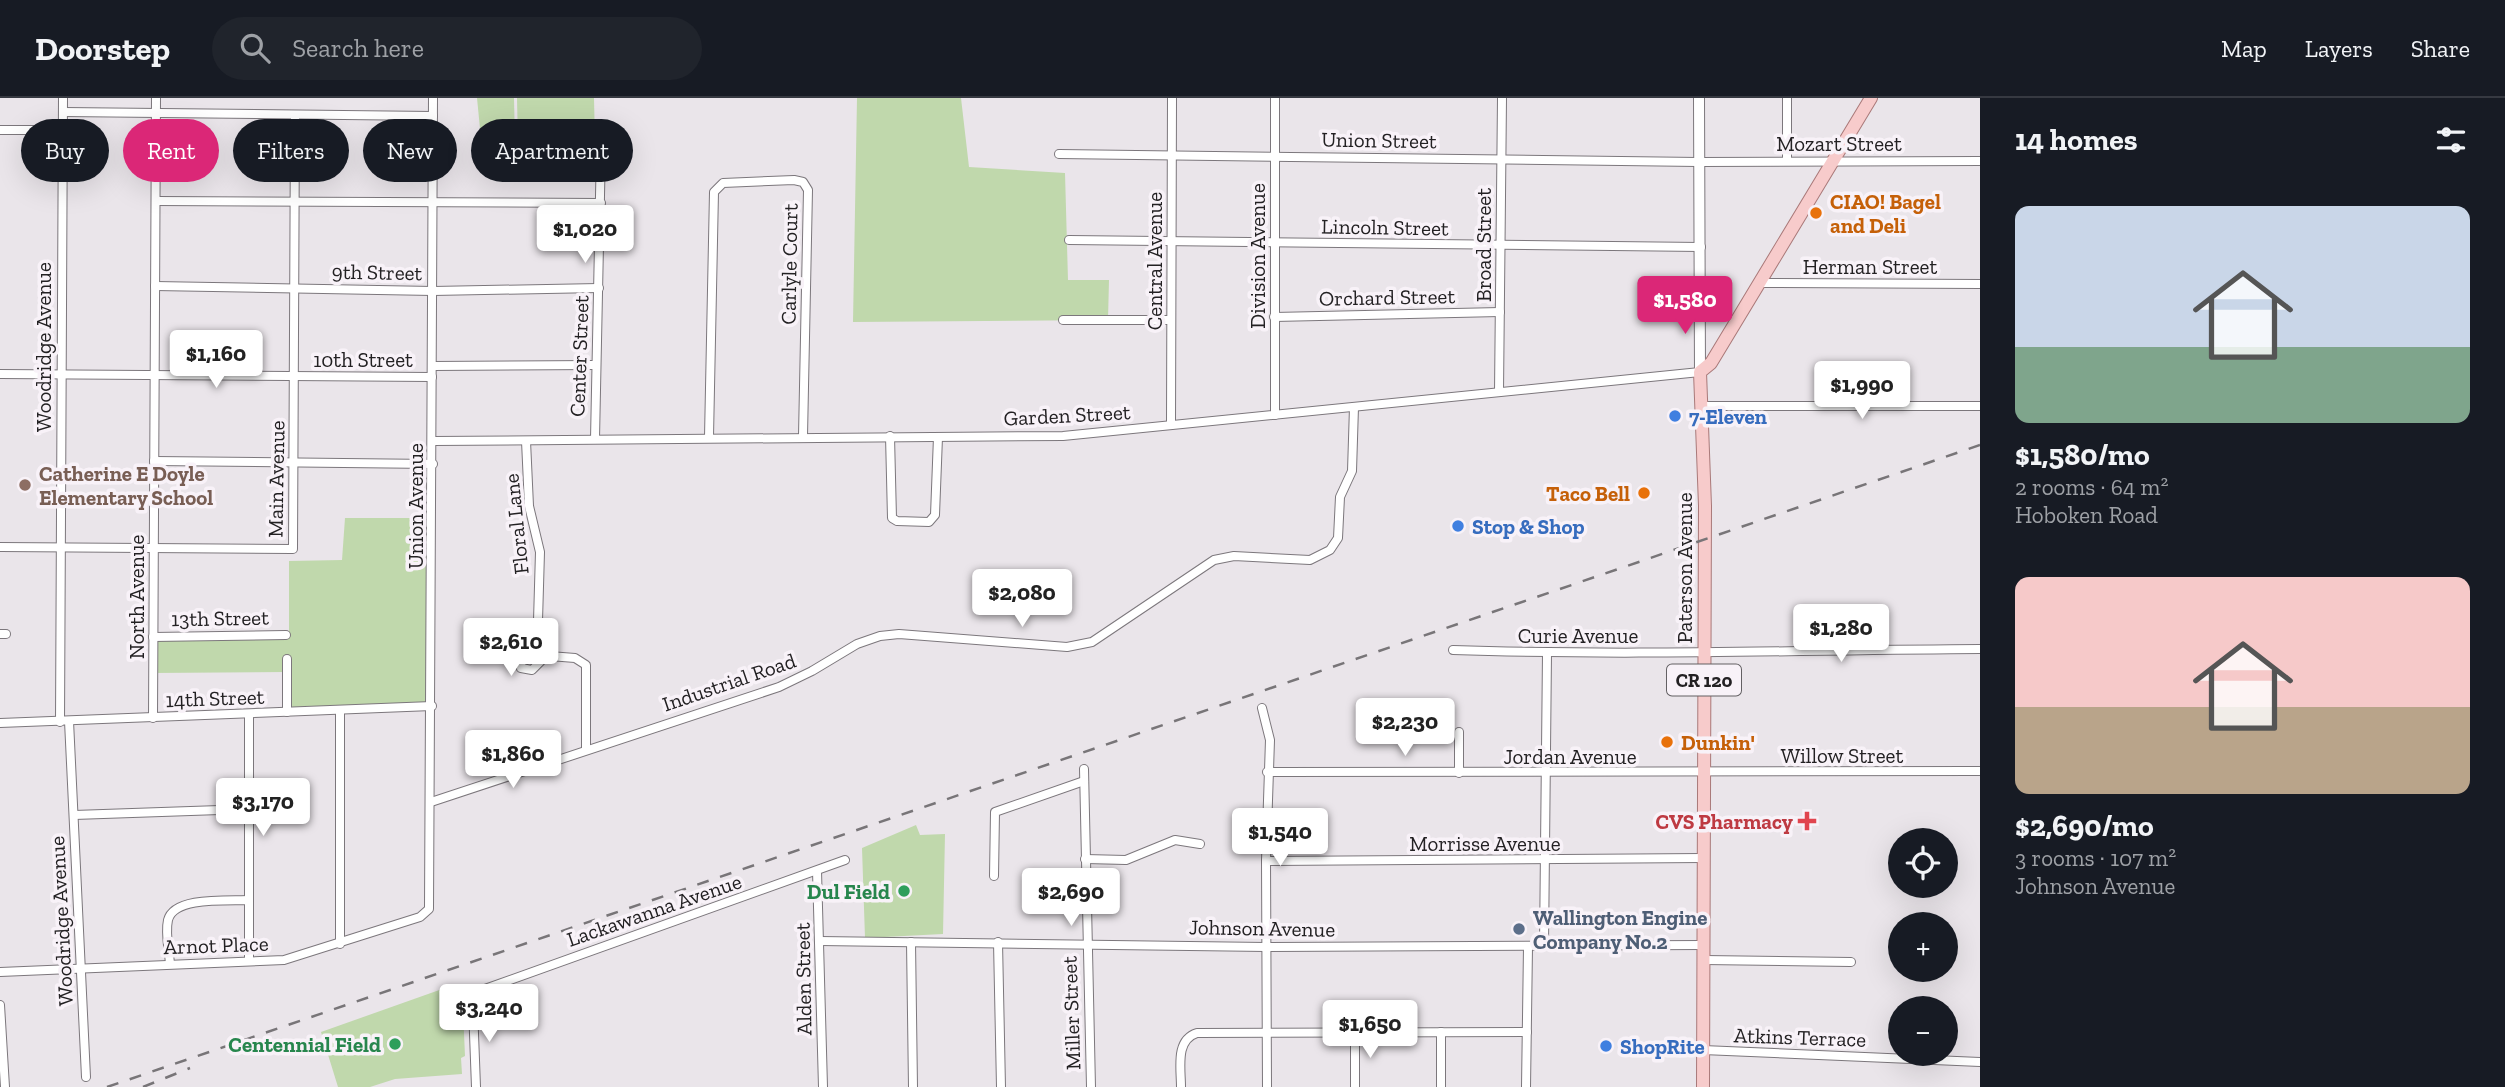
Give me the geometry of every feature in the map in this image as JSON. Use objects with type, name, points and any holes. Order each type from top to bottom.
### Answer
[{"type":"main road","points":[[1700,372],[1711,363],[1761,283],[1871,98]]},
{"type":"main road","name":"Paterson Avenue","points":[[1700,372],[1705,506],[1703,1087]]},
{"type":"street","name":"Woodridge Avenue","points":[[63,98],[63,119]]},
{"type":"street","name":"North Avenue","points":[[153,718],[156,98]]},
{"type":"street","name":"Union Avenue","points":[[425,913],[431,903],[433,98]]},
{"type":"street","name":"Central Avenue","points":[[1171,425],[1172,98]]},
{"type":"street","name":"Division Avenue","points":[[1275,98],[1275,415]]},
{"type":"street","name":"Broad Street","points":[[1499,392],[1502,98]]},
{"type":"street","points":[[1699,98],[1700,372]]},
{"type":"street","points":[[1787,98],[1787,161]]},
{"type":"street","points":[[63,112],[433,116]]},
{"type":"street","name":"Main Avenue","points":[[154,548],[293,549],[295,115]]},
{"type":"street","points":[[0,131],[21,131]]},
{"type":"street","name":"Union Street","points":[[1059,154],[1698,162]]},
{"type":"street","name":"Mozart Street","points":[[1698,162],[1980,161]]},
{"type":"street","name":"Carlyle Court","points":[[709,437],[714,192],[723,183],[794,180],[803,182],[808,190],[803,436]]},
{"type":"street","name":"Woodridge Avenue","points":[[62,182],[60,548],[65,721],[74,815],[86,1077]]},
{"type":"street","name":"Center Street","points":[[594,439],[600,182]]},
{"type":"street","points":[[156,201],[600,203]]},
{"type":"street","name":"Lincoln Street","points":[[1069,240],[1701,247]]},
{"type":"street","name":"Herman Street","points":[[1761,283],[1980,284]]},
{"type":"street","name":"9th Street","points":[[155,286],[294,286],[433,291],[598,288]]},
{"type":"street","name":"Orchard Street","points":[[1274,317],[1500,312]]},
{"type":"street","points":[[1063,320],[1170,320]]},
{"type":"street","name":"10th Street","points":[[433,366],[597,365]]},
{"type":"street","name":"Garden Street","points":[[433,441],[1063,436],[1700,372]]},
{"type":"street","name":"10th Street","points":[[0,374],[432,377]]},
{"type":"street","points":[[1702,406],[1980,406]]},
{"type":"street","name":"Industrial Road","points":[[431,802],[779,687],[869,638],[899,634],[1080,645],[1108,634],[1214,560],[1234,556],[1317,558],[1330,550],[1338,538],[1340,496],[1352,471],[1354,407]]},
{"type":"street","points":[[890,436],[892,518],[929,522],[935,514],[938,437]]},
{"type":"street","name":"Floral Lane","points":[[526,441],[529,506],[540,552],[537,646],[522,657],[521,668],[532,670],[547,656],[575,658],[586,665],[586,750]]},
{"type":"street","points":[[154,461],[433,464]]},
{"type":"street","points":[[0,547],[154,548]]},
{"type":"street","name":"13th Street","points":[[153,637],[286,635]]},
{"type":"street","points":[[537,646],[537,655],[547,656]]},
{"type":"street","name":"Curie Avenue","points":[[1453,650],[1625,655],[1703,651],[1980,649]]},
{"type":"street","points":[[1544,946],[1547,653]]},
{"type":"street","points":[[287,659],[287,712]]},
{"type":"street","name":"14th Street","points":[[0,723],[432,706]]},
{"type":"street","points":[[1262,708],[1270,740],[1266,861],[1268,1087]]},
{"type":"street","points":[[340,710],[340,944]]},
{"type":"street","points":[[248,961],[249,714]]},
{"type":"street","points":[[1459,732],[1459,773]]},
{"type":"street","name":"Miller Street","points":[[1084,769],[1090,1087]]},
{"type":"street","name":"Willow Street","points":[[1705,773],[1980,771]]},
{"type":"street","name":"Jordan Avenue","points":[[1267,772],[1705,773]]},
{"type":"street","points":[[994,876],[995,812],[1084,781]]},
{"type":"street","points":[[74,815],[249,809]]},
{"type":"street","points":[[1085,859],[1126,860],[1175,840],[1200,844]]},
{"type":"street","name":"Morrisse Avenue","points":[[1266,861],[1704,858]]},
{"type":"street","name":"Lackawanna Avenue","points":[[477,1087],[473,1007],[477,995],[488,986],[845,860]]},
{"type":"street","name":"Alden Street","points":[[817,871],[823,1087]]},
{"type":"street","points":[[170,964],[168,920],[174,909],[186,903],[249,901]]},
{"type":"street","name":"Arnot Place","points":[[0,972],[295,958],[425,913]]},
{"type":"street","name":"Johnson Avenue","points":[[820,941],[1266,947],[1704,946]]},
{"type":"street","points":[[911,942],[913,1087]]},
{"type":"street","points":[[998,942],[1001,1087]]},
{"type":"street","points":[[1526,1087],[1528,947]]},
{"type":"street","points":[[1704,960],[1852,962]]},
{"type":"street","points":[[0,1005],[5,1087]]},
{"type":"street","points":[[1441,1032],[1441,1087]]},
{"type":"street","points":[[1181,1087],[1181,1048],[1192,1035],[1527,1032]]},
{"type":"street","points":[[1355,1033],[1355,1087]]},
{"type":"street","name":"Atkins Terrace","points":[[1703,1050],[1980,1062]]},
{"type":"green space","points":[[477,98],[514,98],[514,119],[479,119]]},
{"type":"green space","points":[[517,98],[594,98],[594,119],[517,119]]},
{"type":"green space","points":[[857,98],[961,98],[969,167],[1065,173],[1068,280],[1109,280],[1108,320],[853,322]]},
{"type":"green space","points":[[345,518],[431,518],[429,709],[285,712],[287,672],[152,673],[152,635],[289,637],[289,561],[342,560]]},
{"type":"green space","name":"Dul Field","points":[[916,825],[920,835],[945,834],[943,934],[865,938],[862,848]]},
{"type":"green space","name":"Centennial Field","points":[[445,988],[452,1008],[463,1010],[465,1056],[461,1058],[462,1074],[395,1079],[370,1087],[338,1087],[321,1032]]},
{"type":"railway","points":[[107,1087],[1980,445]]},
{"type":"railway","points":[[143,1087],[190,1068]]},
{"type":"place","name":"CIAO! Bagel and Deli","points":[[1816,213]]},
{"type":"place","name":"7-Eleven","points":[[1675,416]]},
{"type":"place","name":"Catherine E Doyle Elementary School","points":[[25,485]]},
{"type":"place","name":"Taco Bell","points":[[1644,493]]},
{"type":"place","name":"Stop & Shop","points":[[1458,526]]},
{"type":"place","name":"Dunkin'","points":[[1667,742]]},
{"type":"place","name":"CVS Pharmacy","points":[[1807,821]]},
{"type":"place","name":"Dul Field","points":[[904,891]]},
{"type":"place","name":"Wallington Engine Company No.2","points":[[1519,929]]},
{"type":"place","name":"Centennial Field","points":[[395,1044]]},
{"type":"place","name":"ShopRite","points":[[1606,1046]]}]
